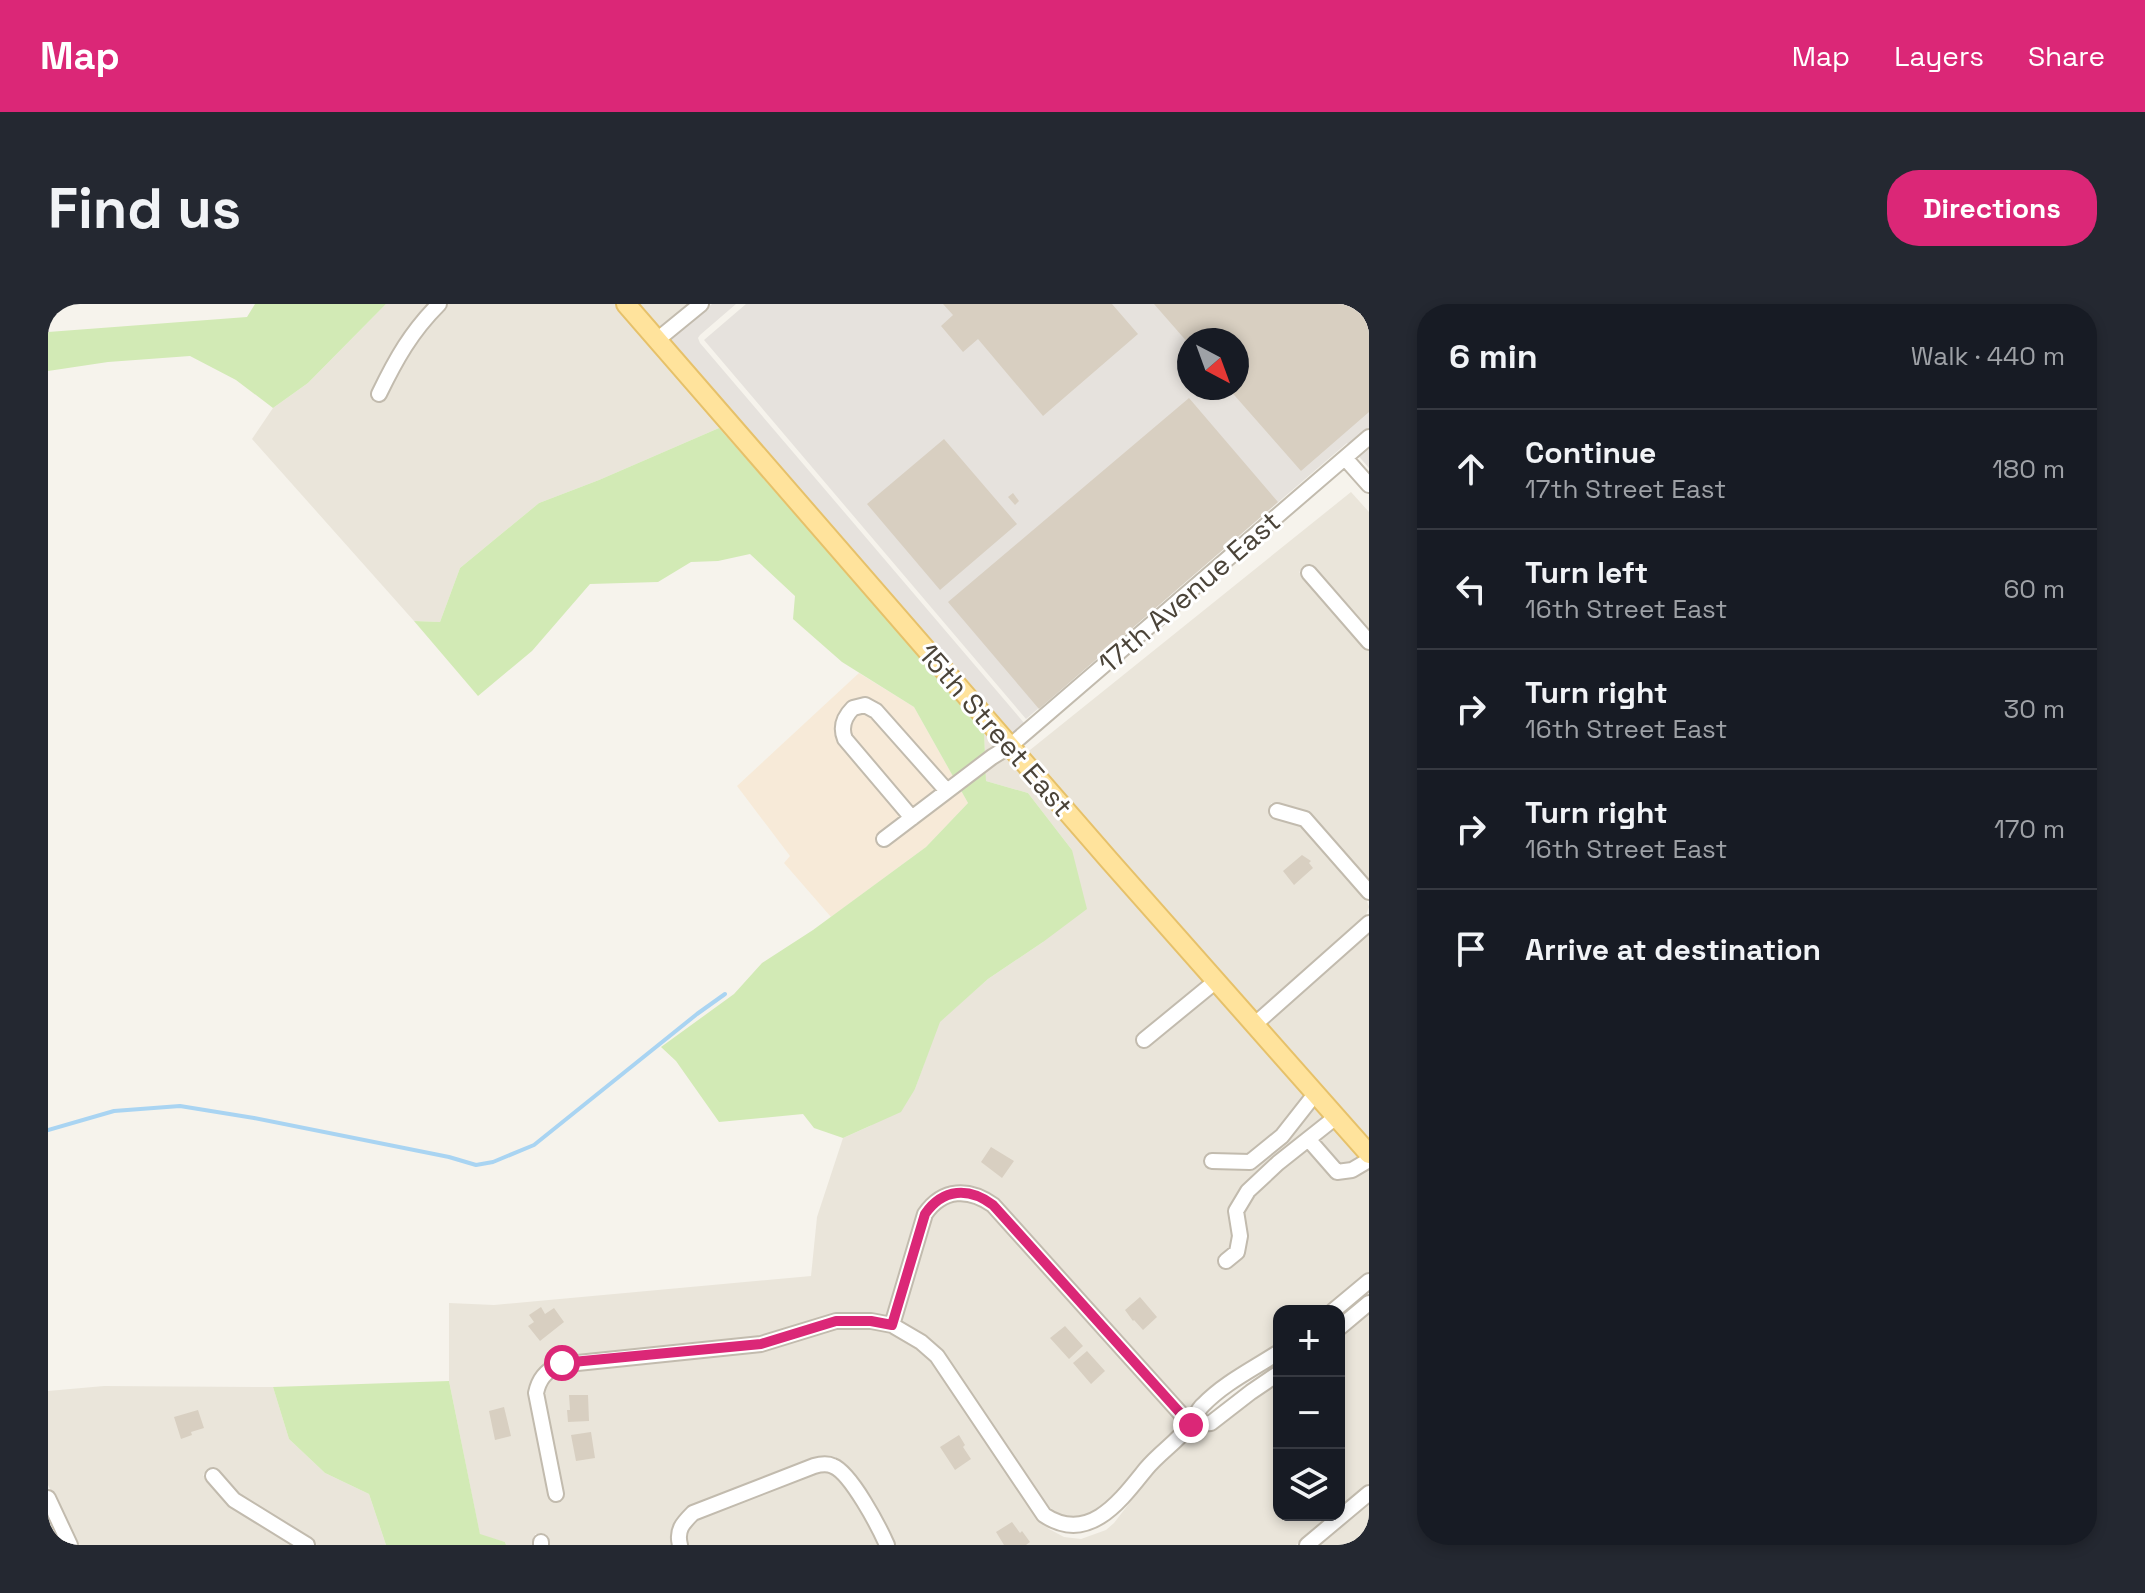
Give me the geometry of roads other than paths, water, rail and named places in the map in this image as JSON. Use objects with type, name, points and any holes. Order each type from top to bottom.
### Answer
[{"type":"main road","name":"15th Street East","points":[[626,304],[1369,1157]]},
{"type":"street","points":[[379,394],[399,353],[418,325],[439,304]]},
{"type":"street","points":[[657,340],[701,304]]},
{"type":"street","name":"17th Avenue East","points":[[884,839],[1010,746],[1369,437]]},
{"type":"street","points":[[1345,458],[1369,485]]},
{"type":"street","points":[[1309,573],[1369,642]]},
{"type":"street","points":[[912,818],[845,739],[843,722],[853,708],[865,705],[876,711],[947,791]]},
{"type":"street","points":[[1277,811],[1305,819],[1369,892]]},
{"type":"street","points":[[1254,1025],[1369,923]]},
{"type":"street","points":[[1144,1040],[1216,981]]},
{"type":"street","points":[[1212,1161],[1250,1162],[1282,1136],[1315,1094]]},
{"type":"street","points":[[1226,1261],[1237,1252],[1240,1236],[1236,1211],[1248,1191],[1336,1117]]},
{"type":"street","points":[[1309,1140],[1337,1172],[1352,1170],[1369,1157]]},
{"type":"street","points":[[892,1325],[925,1214],[938,1200],[949,1194],[977,1195],[993,1205],[1191,1425]]},
{"type":"street","points":[[1340,1305],[1369,1281]]},
{"type":"street","points":[[1345,1323],[1369,1303]]},
{"type":"street","points":[[556,1494],[536,1393],[541,1378],[548,1370],[558,1365],[761,1344],[836,1321],[860,1321],[892,1325],[921,1342],[937,1356],[1044,1515],[1052,1523],[1078,1532],[1092,1529],[1109,1518],[1153,1461],[1191,1425],[1200,1407],[1227,1384],[1273,1356]]},
{"type":"street","points":[[1191,1425],[1211,1423],[1273,1377]]},
{"type":"street","points":[[680,1545],[679,1530],[693,1513],[814,1466],[828,1464],[847,1477],[879,1525],[887,1545]]},
{"type":"street","points":[[213,1476],[228,1496],[307,1545]]},
{"type":"street","points":[[1307,1545],[1369,1493]]},
{"type":"street","points":[[48,1498],[70,1545]]},
{"type":"waterway","points":[[48,1130],[114,1111],[180,1106],[254,1118],[476,1165],[493,1162],[534,1145],[725,994]]}]
